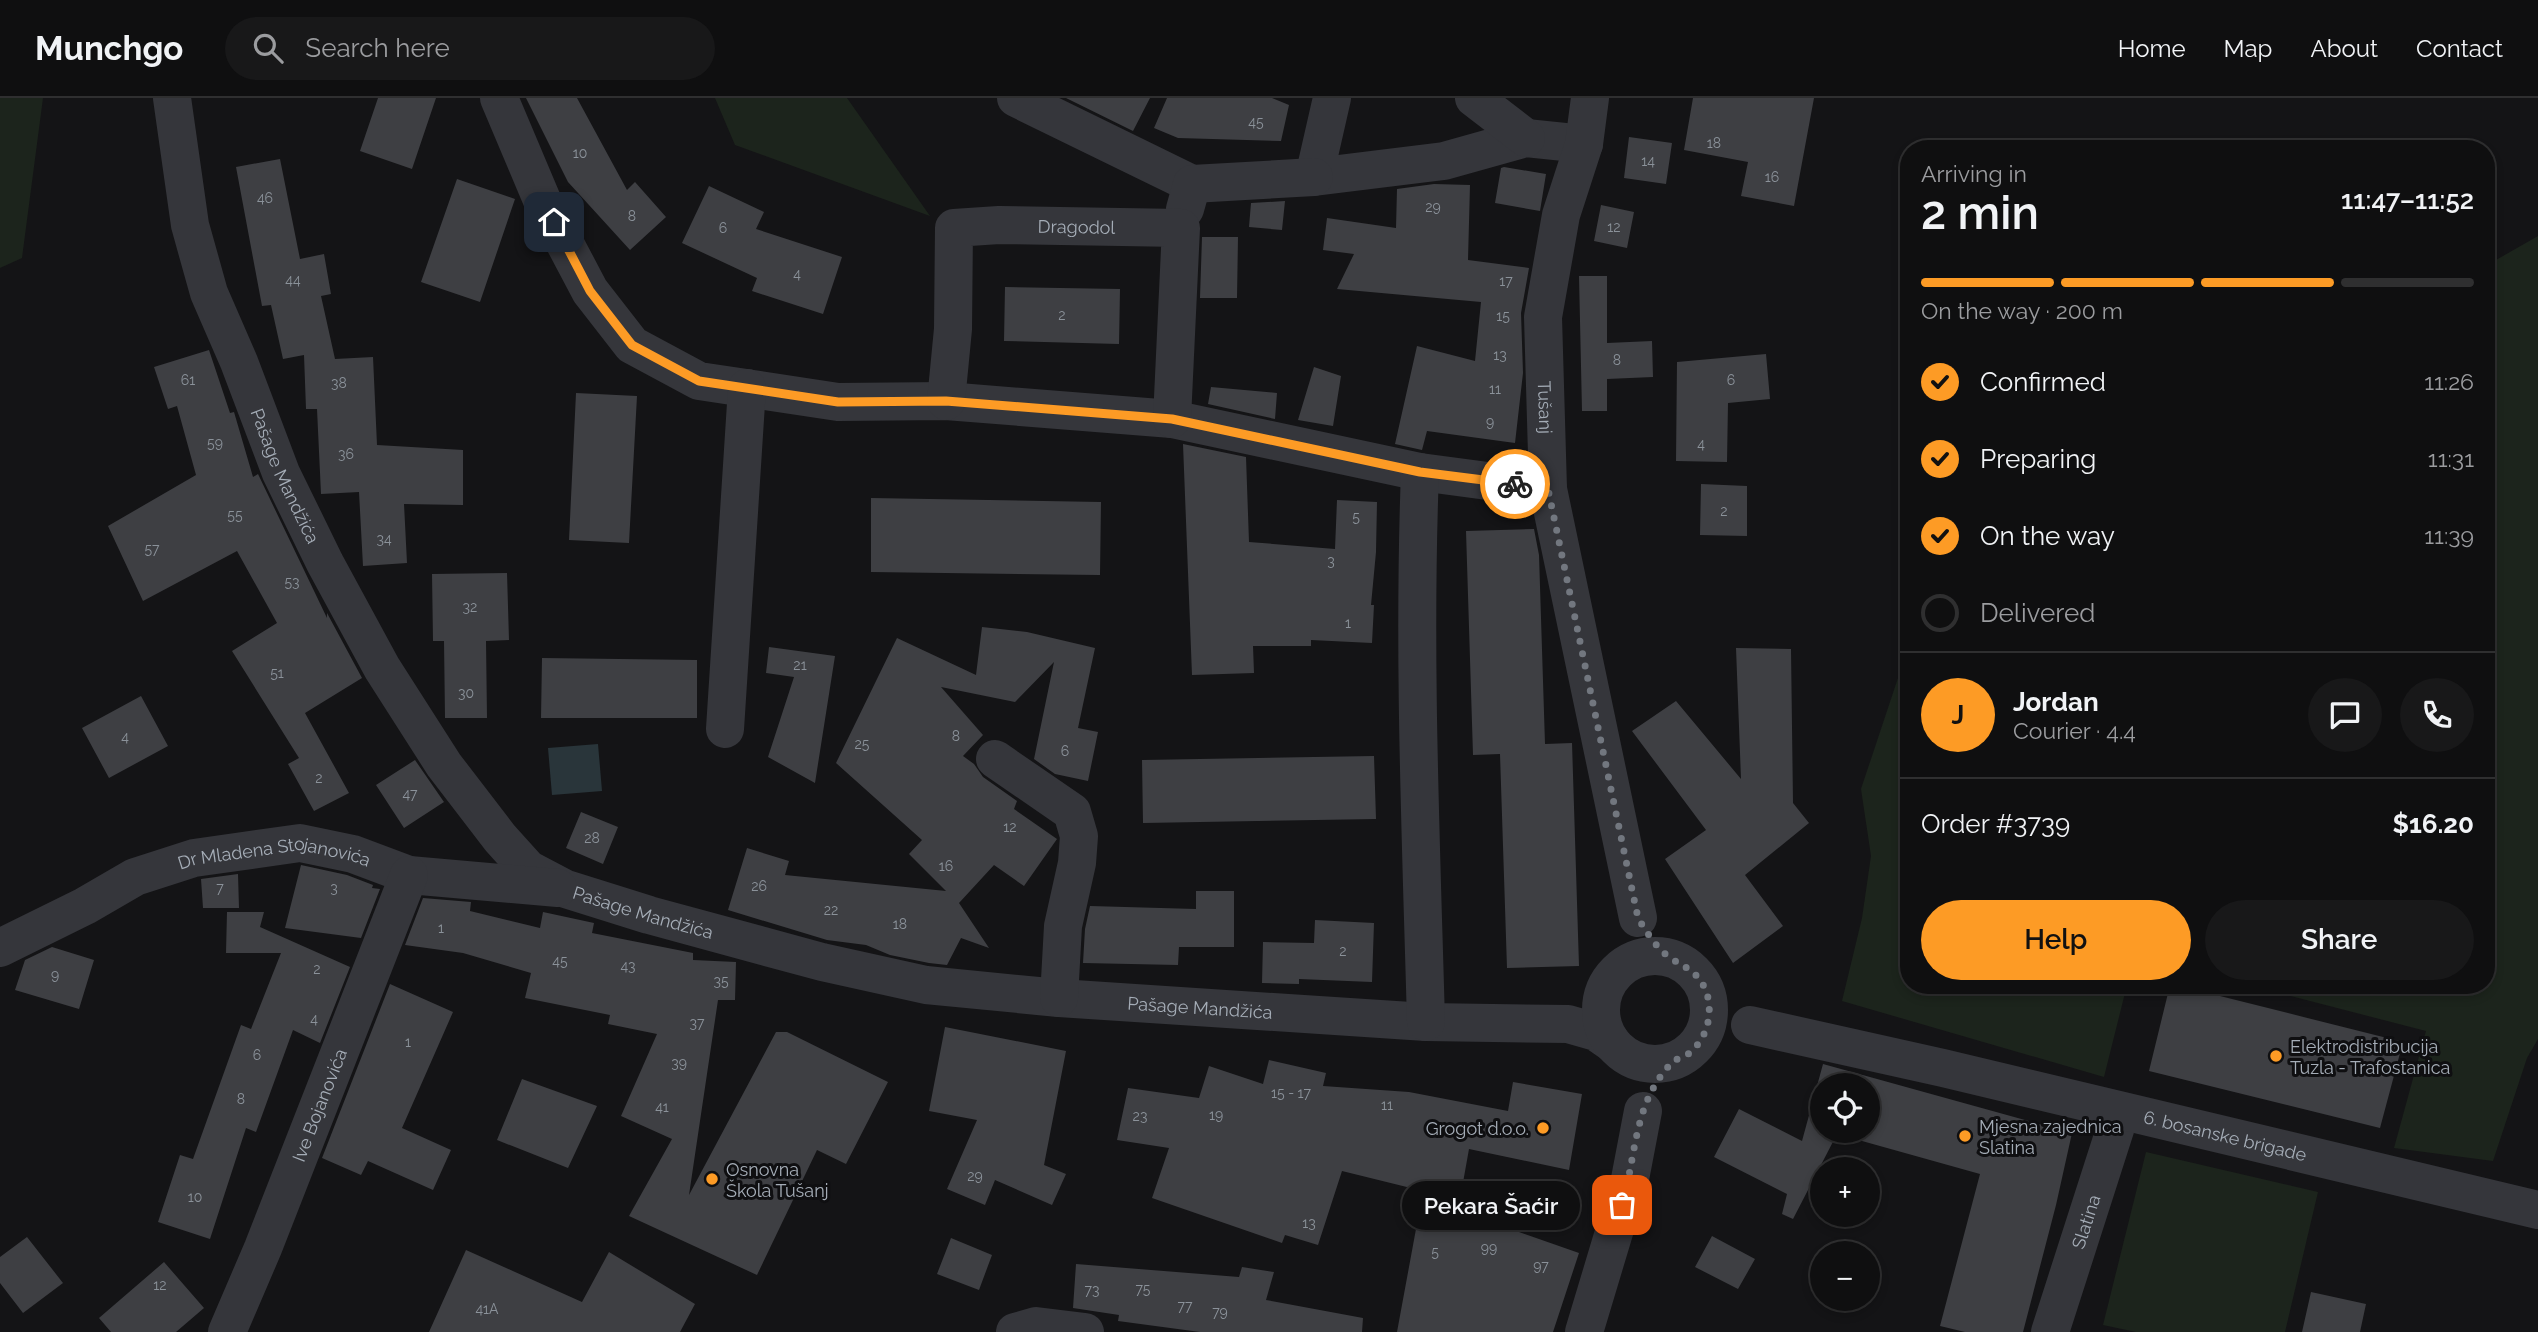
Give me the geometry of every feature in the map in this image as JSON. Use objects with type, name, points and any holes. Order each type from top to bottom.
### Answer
[{"type":"street","name":"Pašage Mandžića","points":[[172,98],[190,225],[209,293],[239,362],[281,473],[382,668],[444,765],[500,838],[528,869],[566,889],[649,915],[750,943],[926,985],[1059,998],[1426,1022],[1568,1024],[1596,1032],[1618,1049]]},
{"type":"street","points":[[499,98],[542,200],[590,291],[632,345],[699,381],[838,402],[946,401],[1172,419],[1420,472],[1548,489]]},
{"type":"street","points":[[1016,98],[1192,184],[1314,177],[1444,161],[1527,138],[1584,144]]},
{"type":"street","points":[[1314,177],[1332,98]]},
{"type":"street","points":[[1474,98],[1527,138]]},
{"type":"street","name":"Tušanj","points":[[1590,98],[1584,144],[1561,215],[1543,317],[1548,489],[1638,918]]},
{"type":"street","points":[[1172,419],[1181,228],[1192,184]]},
{"type":"street","name":"Dragodol","points":[[946,401],[953,329],[954,228],[999,225],[1181,228]]},
{"type":"street","points":[[725,729],[747,388]]},
{"type":"street","points":[[1420,472],[1417,571],[1418,743],[1426,1022]]},
{"type":"street","points":[[995,759],[1072,812],[1079,836],[1077,863],[1063,926],[1059,998]]},
{"type":"street","name":"Dr Mladena Stojanovića","points":[[0,948],[85,906],[135,877],[194,858],[300,843],[353,854],[409,875],[566,889]]},
{"type":"street","name":"Ive Bojanovića","points":[[228,1332],[409,875]]},
{"type":"street","points":[[1638,918],[1653,941],[1672,959]]},
{"type":"street","points":[[1623,967],[1635,943],[1638,918]]},
{"type":"street","points":[[1584,1332],[1630,1179],[1643,1111],[1656,1082],[1707,1026],[1710,1010],[1707,993],[1699,978],[1687,966],[1672,959],[1655,956],[1638,959],[1623,967],[1611,979],[1601,1011],[1604,1028],[1635,1078],[1643,1111]]},
{"type":"street","points":[[1707,993],[1750,1025]]},
{"type":"street","points":[[1618,1049],[1648,1063],[1686,1051],[1723,1031],[1750,1025]]},
{"type":"street","name":"6. bosanske brigade","points":[[1750,1025],[1930,1065],[2538,1210]]},
{"type":"street","name":"Slatina","points":[[2050,1332],[2121,1111]]},
{"type":"street","points":[[1015,1332],[1036,1326],[1085,1332]]},
{"type":"shaded area","points":[[0,98],[43,98],[22,258],[0,268]]},
{"type":"shaded area","points":[[715,98],[847,98],[930,216],[735,145]]},
{"type":"shaded area","points":[[2538,236],[2538,1039],[2527,1058],[2493,1161],[2394,1148],[2426,1031],[2283,994],[2495,994],[2496,260]]},
{"type":"shaded area","points":[[1900,672],[1900,994],[2125,994],[2104,1077],[1842,1001],[1862,918],[1871,856],[1861,789]]},
{"type":"shaded area","points":[[598,744],[602,791],[552,795],[548,748]]},
{"type":"shaded area","points":[[2146,1152],[2318,1192],[2285,1332],[2136,1332],[2103,1325]]},
{"type":"building","points":[[378,98],[436,98],[412,169],[360,151]]},
{"type":"building","points":[[526,98],[577,98],[627,190],[635,182],[666,217],[630,250],[568,182]]},
{"type":"building","points":[[1066,98],[1150,98],[1133,131]]},
{"type":"building","points":[[1167,98],[1272,98],[1289,105],[1281,141],[1178,138],[1154,128]]},
{"type":"building","points":[[1693,98],[1814,98],[1794,206],[1741,196],[1748,162],[1684,150]]},
{"type":"building","points":[[1629,137],[1672,143],[1666,184],[1624,178]]},
{"type":"building","points":[[280,159],[300,259],[324,254],[331,294],[321,296],[335,359],[373,357],[377,445],[463,450],[463,505],[404,504],[407,563],[363,566],[359,492],[321,494],[317,409],[306,409],[304,355],[283,359],[271,305],[262,306],[236,167]]},
{"type":"building","points":[[1501,168],[1546,174],[1540,211],[1495,203]]},
{"type":"building","points":[[457,179],[515,199],[480,302],[421,282]]},
{"type":"building","points":[[1434,184],[1470,185],[1468,260],[1529,268],[1521,313],[1523,373],[1515,443],[1427,431],[1422,450],[1395,444],[1417,346],[1475,361],[1481,302],[1337,289],[1354,254],[1323,250],[1327,218],[1396,228],[1397,189]]},
{"type":"building","points":[[709,186],[764,212],[756,229],[842,257],[823,314],[752,291],[757,278],[682,243]]},
{"type":"building","points":[[1285,201],[1282,230],[1249,227],[1251,203]]},
{"type":"building","points":[[1601,205],[1634,212],[1627,248],[1594,241]]},
{"type":"building","points":[[1202,237],[1238,237],[1237,298],[1200,298]]},
{"type":"building","points":[[1579,276],[1607,276],[1607,343],[1652,341],[1653,377],[1607,379],[1607,411],[1582,411]]},
{"type":"building","points":[[1005,287],[1120,289],[1119,344],[1004,341]]},
{"type":"building","points":[[209,350],[230,413],[234,412],[253,477],[258,474],[327,618],[327,613],[362,678],[305,713],[349,793],[314,811],[288,764],[299,758],[232,651],[277,623],[237,551],[143,601],[108,526],[196,475],[177,406],[168,409],[154,367]]},
{"type":"building","points":[[1766,354],[1770,399],[1728,403],[1727,462],[1676,461],[1677,362]]},
{"type":"building","points":[[1314,367],[1341,376],[1333,426],[1298,420]]},
{"type":"building","points":[[1211,387],[1277,393],[1275,419],[1208,404]]},
{"type":"building","points":[[576,393],[637,396],[629,543],[569,540]]},
{"type":"building","points":[[1183,444],[1246,457],[1249,542],[1335,549],[1337,500],[1377,502],[1371,605],[1374,605],[1372,643],[1311,640],[1311,646],[1253,646],[1254,673],[1192,675]]},
{"type":"building","points":[[1701,484],[1747,486],[1747,536],[1700,535]]},
{"type":"building","points":[[871,498],[1101,502],[1100,575],[871,572]]},
{"type":"building","points":[[1534,529],[1539,555],[1545,744],[1572,743],[1579,966],[1507,968],[1500,754],[1473,755],[1466,531]]},
{"type":"building","points":[[507,573],[509,640],[486,641],[487,718],[445,718],[444,641],[433,641],[432,574]]},
{"type":"building","points":[[982,627],[1027,632],[1095,648],[1078,728],[1098,732],[1088,781],[1055,774],[1034,759],[1054,662],[1015,702],[941,687],[983,735],[963,756],[974,764],[983,777],[1017,801],[1014,809],[1057,839],[1024,886],[994,865],[959,903],[989,948],[961,938],[947,965],[929,963],[890,955],[866,945],[827,940],[728,910],[747,848],[789,861],[785,875],[946,891],[909,854],[922,840],[836,763],[897,638],[976,675]]},
{"type":"building","points":[[769,647],[835,656],[815,783],[768,757],[794,677],[766,673]]},
{"type":"building","points":[[1736,648],[1791,649],[1793,803],[1809,823],[1745,875],[1783,926],[1733,963],[1665,859],[1706,830],[1632,731],[1676,701],[1741,779]]},
{"type":"building","points":[[542,658],[697,660],[697,718],[541,718]]},
{"type":"building","points":[[141,696],[168,746],[109,778],[82,728]]},
{"type":"building","points":[[1374,756],[1376,819],[1143,823],[1142,760]]},
{"type":"building","points":[[415,760],[444,802],[404,828],[376,785]]},
{"type":"building","points":[[581,812],[618,827],[603,864],[566,848]]},
{"type":"building","points":[[301,865],[347,875],[373,885],[372,888],[380,889],[361,938],[285,928]]},
{"type":"building","points":[[238,874],[239,908],[203,908],[201,879]]},
{"type":"building","points":[[1196,891],[1234,891],[1234,947],[1179,947],[1178,965],[1083,963],[1085,929],[1090,906],[1196,909]]},
{"type":"building","points":[[423,898],[471,902],[470,911],[540,928],[543,912],[594,923],[592,933],[693,953],[693,960],[736,962],[735,1000],[718,1000],[689,1195],[776,1032],[787,1032],[888,1082],[846,1164],[817,1150],[757,1275],[629,1216],[672,1139],[621,1116],[657,1034],[608,1024],[610,1015],[525,998],[531,973],[463,953],[405,945]]},
{"type":"building","points":[[227,912],[264,912],[260,927],[350,967],[320,1043],[293,1030],[256,1132],[246,1128],[210,1239],[158,1222],[180,1155],[193,1159],[241,1025],[251,1029],[281,953],[226,953]]},
{"type":"building","points":[[1315,920],[1374,923],[1372,982],[1299,979],[1299,984],[1262,983],[1263,942],[1314,943]]},
{"type":"building","points":[[52,947],[94,960],[79,1009],[15,990],[25,960]]},
{"type":"building","points":[[390,984],[453,1012],[402,1128],[451,1150],[433,1190],[368,1161],[361,1175],[322,1158]]},
{"type":"building","name":"Elektrodistribucija Tuzla - Trafostanica","points":[[2168,994],[2212,994],[2403,1042],[2380,1128],[2149,1071]]},
{"type":"building","points":[[945,1027],[1066,1051],[1044,1165],[1066,1174],[1052,1205],[995,1180],[985,1205],[947,1189],[977,1120],[929,1111]]},
{"type":"building","points":[[1269,1060],[1326,1073],[1323,1086],[1409,1092],[1508,1111],[1513,1082],[1582,1094],[1569,1170],[1469,1149],[1457,1216],[1505,1223],[1505,1227],[1579,1253],[1553,1332],[1397,1332],[1423,1191],[1342,1171],[1318,1245],[1285,1235],[1282,1243],[1152,1198],[1169,1148],[1117,1140],[1128,1088],[1199,1098],[1209,1066],[1263,1084]]},
{"type":"building","points":[[1823,1064],[1855,1073],[1821,1073]]},
{"type":"building","points":[[522,1079],[597,1106],[568,1168],[497,1140]]},
{"type":"building","points":[[1880,1080],[2072,1133],[2023,1332],[1965,1332],[1940,1326],[1980,1174],[1869,1143],[1880,1143]]},
{"type":"building","points":[[1739,1109],[1802,1141],[1810,1112],[1810,1143],[1832,1143],[1825,1157],[1810,1157],[1810,1186],[1793,1219],[1782,1214],[1787,1194],[1714,1157]]},
{"type":"building","points":[[1712,1236],[1755,1259],[1738,1289],[1695,1267]]},
{"type":"building","points":[[27,1237],[63,1283],[23,1313],[0,1283],[0,1257]]},
{"type":"building","points":[[951,1238],[992,1255],[979,1290],[937,1274]]},
{"type":"building","points":[[466,1250],[582,1302],[609,1252],[695,1304],[680,1332],[429,1332]]},
{"type":"building","points":[[164,1262],[204,1308],[176,1332],[111,1332],[99,1318]]},
{"type":"building","points":[[1076,1264],[1239,1277],[1242,1267],[1274,1272],[1266,1300],[1363,1318],[1362,1332],[1200,1332],[1118,1321],[1119,1315],[1073,1308]]},
{"type":"building","points":[[2311,1292],[2366,1304],[2360,1332],[2302,1332]]},
{"type":"way so far","points":[[1515,484],[1548,489],[1638,918],[1653,941],[1672,959],[1687,966],[1699,978],[1707,993],[1710,1010],[1700,1041],[1688,1054],[1673,1062],[1656,1082],[1643,1111],[1630,1179],[1622,1205]]},
{"type":"place","name":"Elektrodistribucija Tuzla - Trafostanica","points":[[2276,1056]]},
{"type":"place","name":"Grogot d.o.o.","points":[[1543,1128]]},
{"type":"place","name":"Mjesna zajednica Slatina","points":[[1965,1136]]},
{"type":"place","name":"Osnovna Škola Tušanj","points":[[712,1179]]},
{"type":"place","name":"Pekara Šaćir","points":[[1622,1205]]},
{"type":"route","points":[[554,222],[590,291],[632,345],[699,381],[838,402],[946,401],[1172,419],[1420,472],[1515,484]]}]
